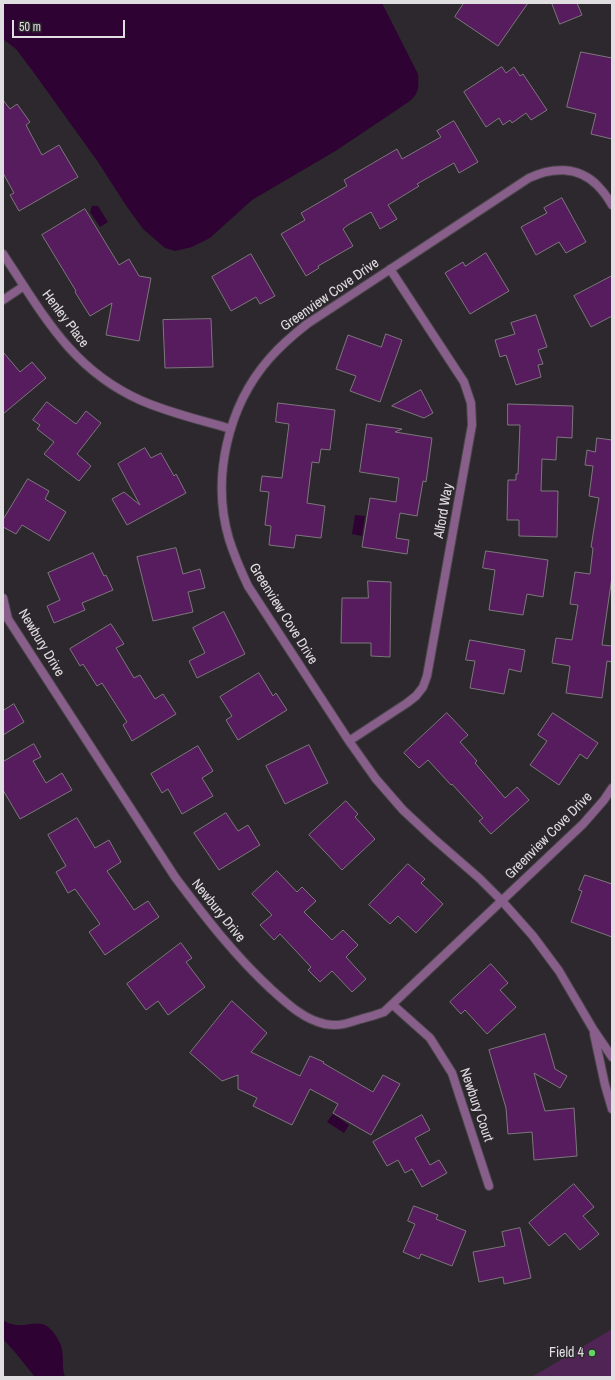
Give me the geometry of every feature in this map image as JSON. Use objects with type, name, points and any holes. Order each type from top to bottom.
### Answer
[{"type":"street","name":"Greenview Cove Drive","points":[[612,205],[597,185],[580,174],[560,170],[549,170],[539,173],[529,178],[307,324],[286,340],[268,360],[253,381],[240,404],[231,429],[224,458],[222,485],[223,511],[228,537],[248,586],[349,741],[376,779],[403,810],[479,878],[533,936],[559,971],[593,1029],[612,1057]]},
{"type":"street","name":"Henley Place","points":[[3,254],[56,334],[94,373],[116,388],[140,400],[231,429]]},
{"type":"street","name":"Alford Way","points":[[349,741],[407,704],[423,687],[428,676],[472,425],[471,403],[464,382],[390,269]]},
{"type":"street","points":[[3,300],[24,286]]},
{"type":"street","name":"Newbury Drive","points":[[3,598],[8,619],[175,877],[204,917],[237,955],[263,982],[292,1008],[314,1020],[325,1024],[338,1026],[384,1012],[502,901]]},
{"type":"street","name":"Greenview Cove Drive","points":[[502,901],[583,824],[604,800],[612,788]]},
{"type":"street","name":"Newbury Court","points":[[393,1005],[430,1038],[452,1073],[489,1186]]},
{"type":"street","name":"Greenview Cove Drive","points":[[593,1029],[605,1085],[612,1109]]},
{"type":"shaded area","points":[[3,3],[382,3],[418,74],[418,87],[414,97],[407,103],[337,150],[252,200],[210,238],[192,247],[175,251],[165,248],[143,229],[98,162],[37,77],[16,49],[3,39]]},
{"type":"shaded area","points":[[92,206],[98,206],[108,222],[100,227],[90,212]]},
{"type":"shaded area","points":[[355,515],[365,516],[362,536],[352,534]]},
{"type":"shaded area","points":[[333,1114],[349,1125],[344,1133],[327,1122]]},
{"type":"shaded area","points":[[3,1320],[12,1324],[40,1324],[47,1326],[60,1343],[65,1377],[35,1377],[3,1339]]},
{"type":"shaded area","name":"Field 4","points":[[612,1329],[612,1377],[532,1377]]},
{"type":"building","points":[[464,3],[528,3],[498,46],[455,17]]},
{"type":"building","points":[[552,3],[577,3],[582,15],[560,24]]},
{"type":"building","points":[[581,52],[612,58],[612,139],[591,134],[596,114],[567,107]]},
{"type":"building","points":[[502,67],[506,73],[514,67],[520,76],[523,74],[547,110],[531,120],[526,113],[512,123],[510,120],[503,125],[499,118],[486,127],[464,92]]},
{"type":"building","points":[[3,100],[10,109],[17,104],[30,122],[26,125],[42,155],[59,145],[78,177],[19,211],[10,195],[14,193],[3,173]]},
{"type":"building","points":[[454,121],[478,162],[459,173],[454,163],[417,184],[419,186],[388,205],[397,219],[380,229],[371,212],[348,225],[343,229],[353,246],[318,266],[319,268],[306,276],[281,234],[305,220],[301,213],[347,186],[344,180],[397,149],[402,159],[441,137],[437,131]]},
{"type":"building","points":[[562,198],[586,242],[566,253],[559,242],[536,255],[521,227],[547,213],[544,208]]},
{"type":"building","points":[[85,209],[119,265],[129,259],[139,276],[151,278],[139,341],[106,335],[112,303],[90,316],[42,235]]},
{"type":"building","points":[[486,253],[509,291],[470,314],[445,273],[463,262],[465,266]]},
{"type":"building","points":[[251,254],[275,296],[260,304],[256,297],[231,311],[212,277]]},
{"type":"building","points":[[612,276],[612,316],[591,327],[574,296]]},
{"type":"building","points":[[536,315],[547,347],[538,350],[543,364],[538,365],[541,377],[516,385],[506,355],[500,357],[495,340],[515,334],[511,323]]},
{"type":"building","points":[[211,319],[213,367],[165,368],[163,320]]},
{"type":"building","points":[[386,334],[402,340],[380,402],[350,391],[356,376],[336,369],[348,335],[381,347]]},
{"type":"building","points":[[3,352],[20,372],[32,362],[46,378],[3,414]]},
{"type":"building","points":[[421,390],[433,413],[424,418],[392,406]]},
{"type":"building","points":[[47,402],[76,424],[86,411],[101,423],[77,454],[91,466],[79,481],[44,454],[54,442],[37,429],[40,425],[33,420]]},
{"type":"building","points":[[278,403],[335,410],[330,450],[321,449],[319,463],[312,462],[307,503],[325,506],[321,538],[296,535],[294,548],[269,545],[271,526],[265,525],[269,492],[260,491],[262,476],[282,478],[289,424],[276,422]]},
{"type":"building","points":[[508,404],[573,406],[572,438],[557,437],[556,460],[542,459],[541,491],[558,491],[557,537],[519,536],[519,520],[507,520],[508,480],[516,480],[516,474],[518,474],[520,425],[508,425]]},
{"type":"building","points":[[367,424],[402,429],[395,432],[432,438],[426,482],[423,481],[417,516],[400,513],[396,538],[409,540],[407,554],[362,547],[370,498],[396,502],[399,478],[360,472]]},
{"type":"building","points":[[597,438],[612,440],[612,577],[602,645],[612,646],[612,662],[607,661],[602,698],[566,693],[570,666],[552,663],[556,638],[572,640],[578,605],[570,604],[575,572],[590,574],[593,548],[591,547],[599,498],[589,496],[593,466],[585,465],[587,450],[595,452]]},
{"type":"building","points":[[145,448],[151,458],[161,453],[174,476],[176,474],[186,493],[127,525],[112,499],[124,492],[140,505],[118,464]]},
{"type":"building","points":[[28,479],[49,491],[45,499],[66,512],[49,541],[22,525],[16,534],[3,527],[3,520]]},
{"type":"building","points":[[176,548],[183,574],[200,569],[205,588],[188,592],[193,612],[153,621],[137,557]]},
{"type":"building","points":[[486,551],[548,560],[543,597],[527,594],[523,615],[489,610],[495,570],[483,568]]},
{"type":"building","points":[[93,553],[104,576],[106,575],[113,590],[82,603],[85,610],[54,623],[47,606],[60,600],[48,573]]},
{"type":"building","points":[[368,581],[391,582],[390,657],[371,656],[371,643],[341,643],[342,598],[368,598]]},
{"type":"building","points":[[224,612],[245,654],[197,678],[189,661],[205,653],[193,628]]},
{"type":"building","points":[[111,624],[124,644],[116,648],[134,678],[140,675],[155,699],[163,694],[176,714],[132,741],[123,725],[127,722],[102,683],[97,686],[83,664],[80,666],[70,649]]},
{"type":"building","points":[[470,640],[525,650],[521,672],[509,669],[504,694],[470,688],[475,661],[466,660]]},
{"type":"building","points":[[259,673],[273,696],[276,693],[287,710],[238,740],[226,720],[232,716],[220,697]]},
{"type":"building","points":[[14,704],[24,722],[3,735],[3,711]]},
{"type":"building","points":[[447,713],[468,735],[460,742],[477,761],[475,763],[505,798],[517,787],[529,800],[491,834],[479,821],[483,818],[428,760],[419,768],[404,753]]},
{"type":"building","points":[[553,713],[598,743],[587,759],[580,754],[559,785],[530,765],[547,741],[538,735]]},
{"type":"building","points":[[34,744],[41,757],[33,761],[46,783],[62,773],[72,790],[20,819],[3,790],[3,762]]},
{"type":"building","points":[[309,745],[328,783],[285,804],[266,766]]},
{"type":"building","points":[[198,746],[213,771],[202,778],[213,796],[182,814],[168,789],[162,793],[151,774]]},
{"type":"building","points":[[346,801],[358,814],[355,817],[375,839],[342,870],[309,835]]},
{"type":"building","points":[[226,813],[238,831],[248,825],[260,845],[219,870],[194,833]]},
{"type":"building","points":[[77,818],[95,848],[109,840],[121,862],[107,871],[134,910],[148,901],[159,917],[105,955],[89,932],[100,924],[75,889],[68,893],[56,872],[66,866],[48,835]]},
{"type":"building","points":[[408,864],[425,879],[421,883],[443,904],[416,933],[398,916],[390,924],[369,905]]},
{"type":"building","points":[[277,871],[297,892],[302,887],[316,901],[304,912],[332,940],[343,930],[358,945],[346,957],[366,979],[352,992],[332,971],[320,982],[308,970],[311,967],[280,934],[274,940],[260,925],[272,915],[252,894]]},
{"type":"building","points":[[585,875],[612,884],[612,937],[571,922],[582,891],[579,890]]},
{"type":"building","points":[[181,943],[192,958],[186,962],[205,987],[168,1015],[158,1001],[146,1010],[127,984]]},
{"type":"building","points":[[491,964],[508,983],[500,990],[516,1007],[487,1034],[465,1010],[461,1014],[450,1002]]},
{"type":"building","points":[[232,1001],[267,1033],[251,1052],[300,1076],[310,1056],[324,1062],[323,1063],[373,1092],[383,1075],[400,1084],[371,1135],[333,1113],[338,1104],[310,1089],[292,1125],[253,1106],[257,1098],[238,1089],[238,1075],[222,1081],[190,1053]]},
{"type":"building","points":[[545,1034],[555,1069],[567,1076],[560,1088],[534,1073],[545,1111],[574,1108],[577,1156],[534,1160],[532,1132],[508,1134],[506,1108],[489,1050]]},
{"type":"building","points":[[422,1115],[430,1130],[415,1138],[430,1165],[439,1160],[447,1173],[422,1187],[412,1169],[405,1173],[398,1160],[387,1166],[373,1142]]},
{"type":"building","points":[[574,1184],[594,1207],[583,1216],[599,1234],[580,1250],[565,1233],[549,1246],[529,1223]]},
{"type":"building","points":[[414,1206],[438,1215],[436,1219],[466,1231],[452,1266],[421,1254],[419,1259],[403,1252],[415,1224],[408,1221]]},
{"type":"building","points":[[520,1228],[531,1278],[504,1284],[503,1277],[479,1282],[473,1252],[505,1246],[502,1232]]},
{"type":"place","name":"Field 4","points":[[592,1353]]}]
